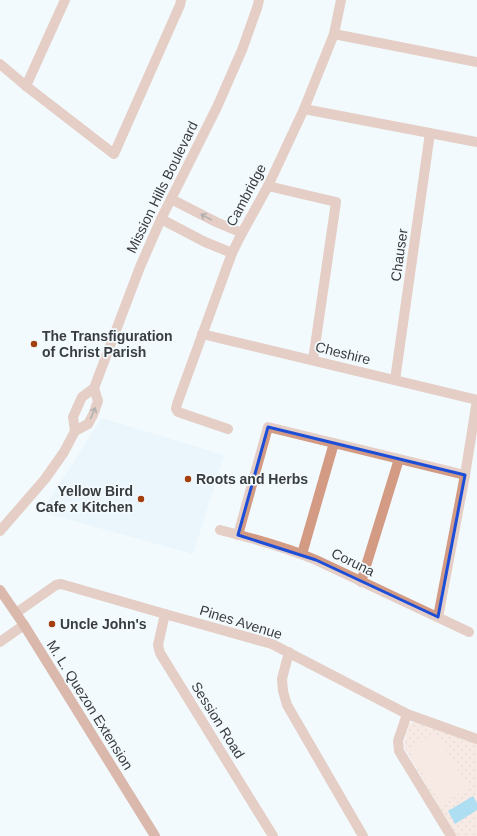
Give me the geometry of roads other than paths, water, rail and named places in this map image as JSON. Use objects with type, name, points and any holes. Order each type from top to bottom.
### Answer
[{"type":"main road","name":"M. L. Quezon Extension","points":[[0,590],[24,625],[155,836]]},
{"type":"street","points":[[26,86],[66,0]]},
{"type":"street","points":[[0,64],[114,154],[181,0]]},
{"type":"street","name":"Mission Hills Boulevard","points":[[0,532],[45,479],[64,452],[75,431],[74,417],[82,397],[94,388],[140,268],[161,219],[217,107],[242,50],[259,0]]},
{"type":"street","name":"Cambridge","points":[[228,429],[178,412],[176,409],[176,404],[232,253],[268,186],[304,109],[334,34],[341,0]]},
{"type":"street","points":[[334,34],[477,62]]},
{"type":"street","points":[[304,109],[477,142]]},
{"type":"street","name":"Chauser","points":[[395,380],[430,133]]},
{"type":"street","points":[[268,186],[336,202],[313,360]]},
{"type":"street","points":[[172,199],[216,222],[242,233]]},
{"type":"street","points":[[161,219],[205,242],[232,253]]},
{"type":"street","name":"Cheshire","points":[[202,334],[477,400]]},
{"type":"street","name":"Mission Hills Boulevard","points":[[75,431],[88,424],[93,415],[98,401],[94,388]]},
{"type":"street","points":[[438,617],[477,400]]},
{"type":"street","points":[[238,535],[268,427],[464,475]]},
{"type":"street","points":[[302,554],[334,443]]},
{"type":"street","points":[[361,582],[399,459]]},
{"type":"street","name":"Coruna","points":[[220,530],[302,554],[469,632]]},
{"type":"street","name":"Pines Avenue","points":[[16,613],[56,585],[61,584],[272,644],[407,714],[477,739]]},
{"type":"street","name":"Session Road","points":[[165,614],[158,645],[160,653],[273,836]]},
{"type":"street","points":[[0,642],[24,625]]},
{"type":"street","points":[[289,652],[282,679],[283,691],[287,705],[364,836]]},
{"type":"street","points":[[407,714],[398,741],[399,751],[451,836]]},
{"type":"water","points":[[473,796],[477,803],[477,810],[455,824],[448,811]]},
{"type":"place","name":"The Transfiguration of Christ Parish","points":[[34,344]]},
{"type":"place","name":"Roots and Herbs","points":[[188,479]]},
{"type":"place","name":"Yellow Bird Cafe x Kitchen","points":[[141,499]]},
{"type":"place","name":"Uncle John's","points":[[52,624]]}]
